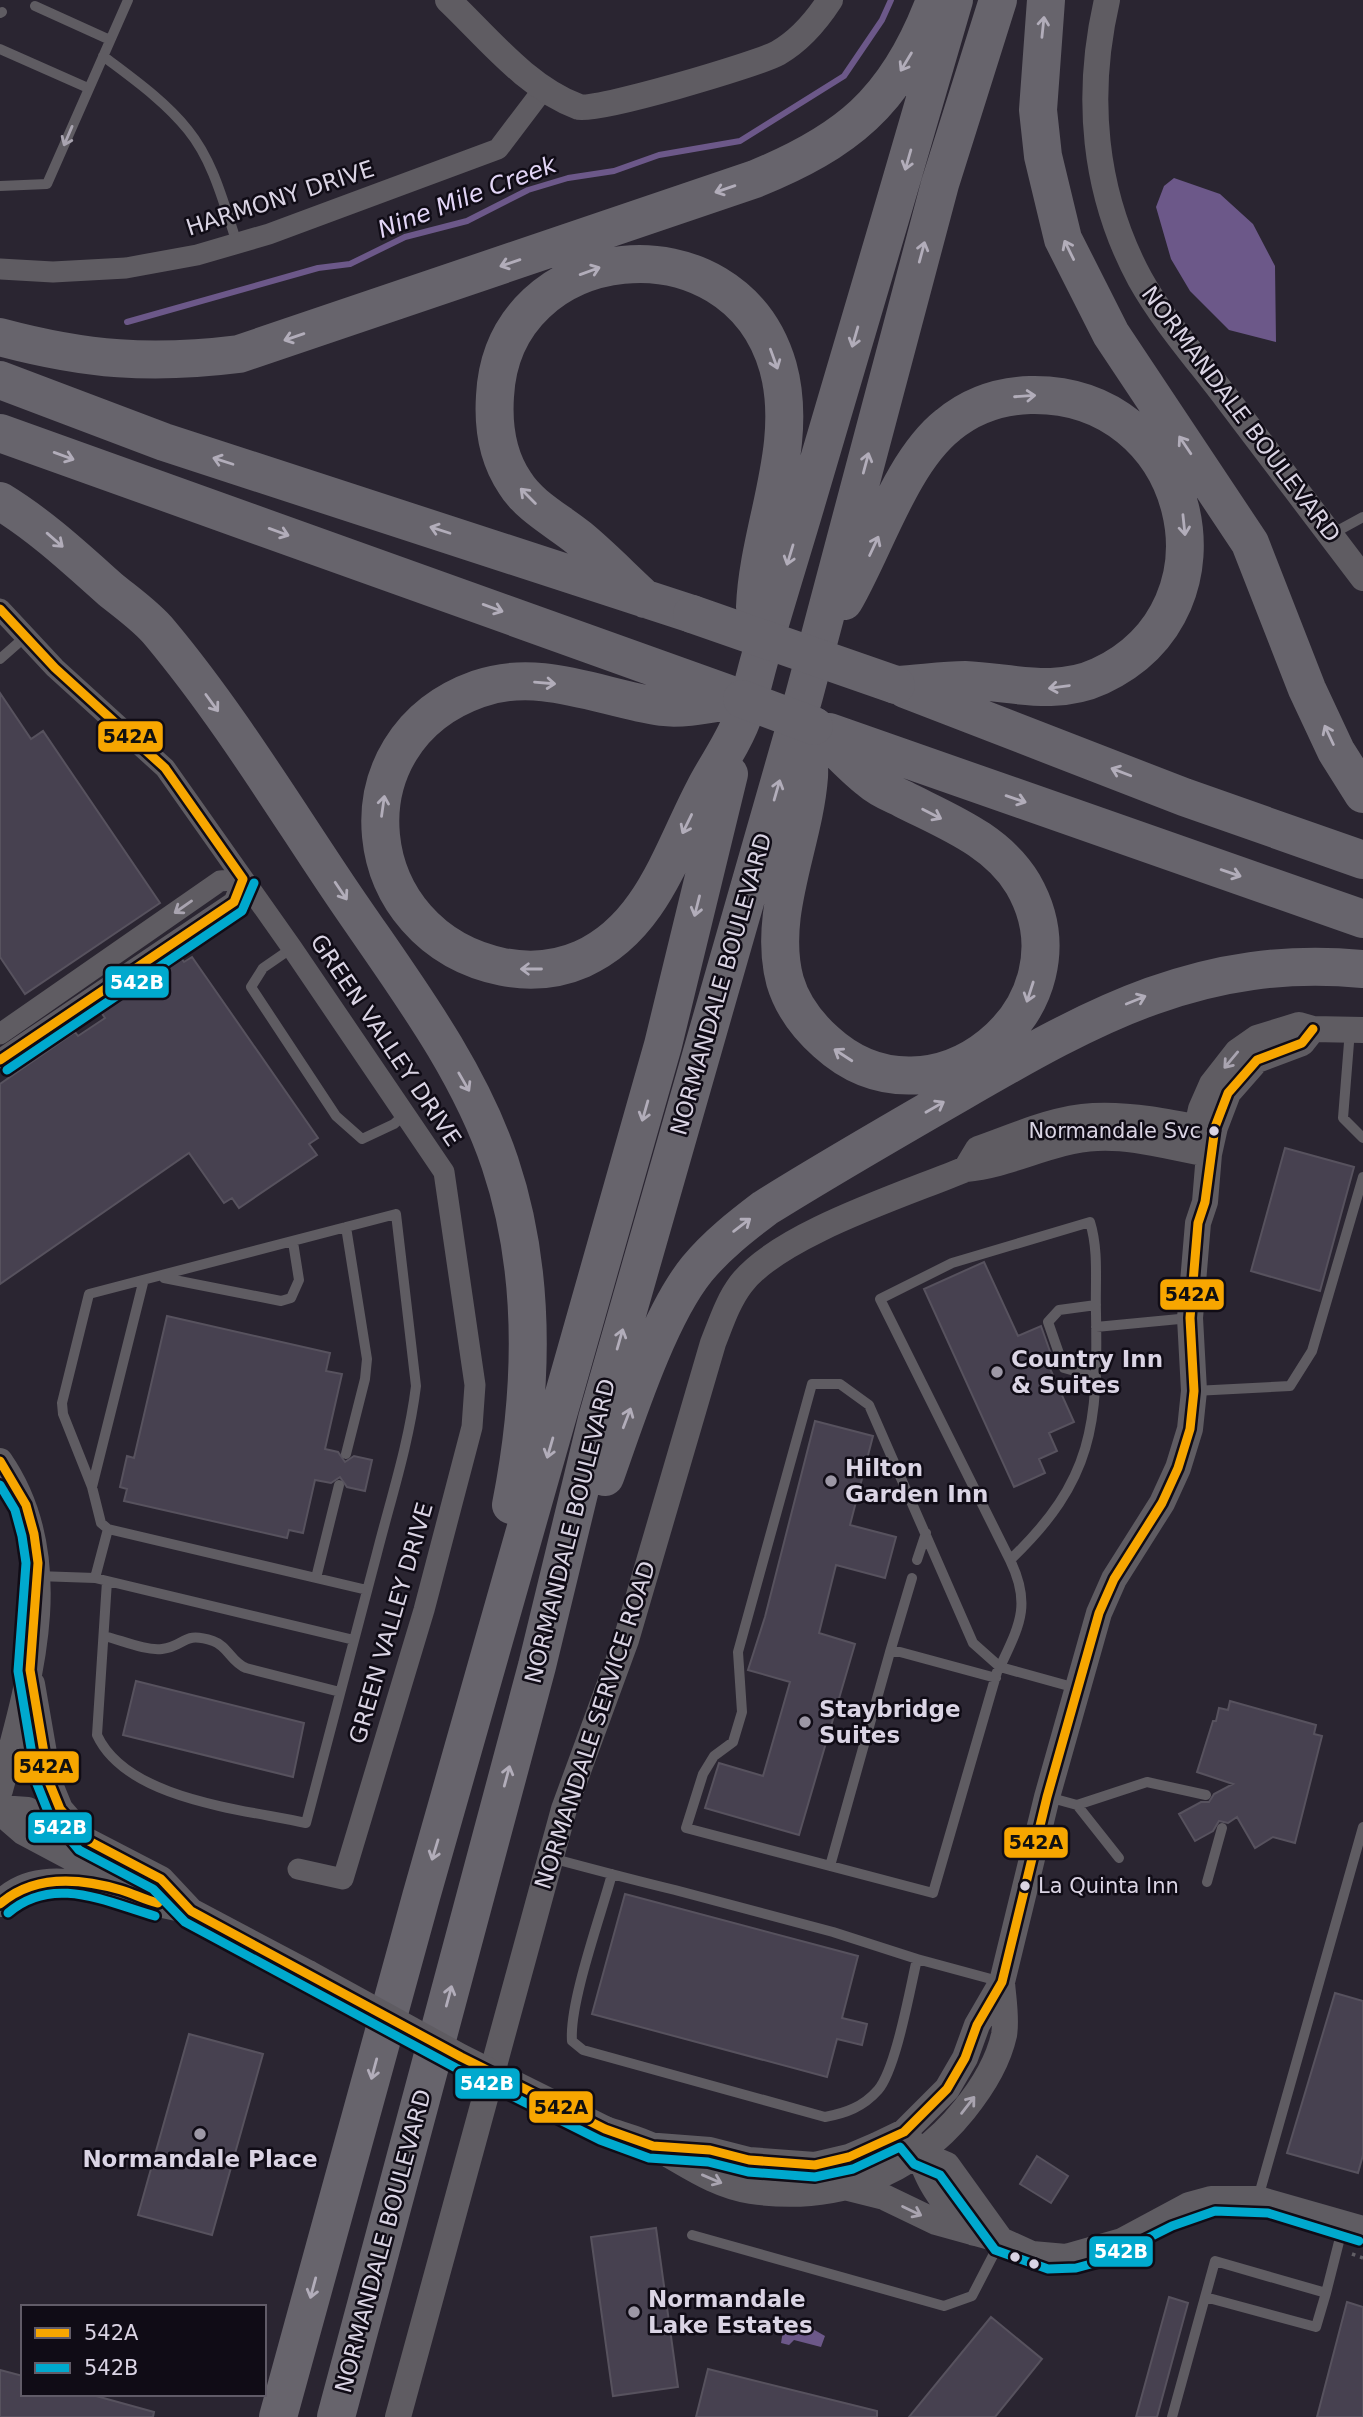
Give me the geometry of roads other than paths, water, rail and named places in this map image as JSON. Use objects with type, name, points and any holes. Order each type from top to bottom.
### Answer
[{"type":"highway","points":[[0,337],[38,347],[117,359],[183,360],[239,354],[755,178],[812,154],[840,137],[864,115],[886,93],[910,57],[935,0]]},
{"type":"highway","points":[[809,711],[809,776],[783,911],[785,981],[798,1009],[814,1032],[853,1062],[902,1076],[949,1070],[994,1045],[1011,1027],[1028,1001],[1038,954],[1038,930],[1023,884],[988,845],[877,767],[809,711],[745,702],[671,690],[591,689],[512,681],[480,688],[432,713],[412,733],[398,755],[387,780],[381,809],[380,839],[386,865],[405,907],[458,952],[485,963],[537,970],[560,967],[603,948],[623,934],[653,894],[745,702],[954,0]]},
{"type":"highway","name":"NORMANDALE BOULEVARD","points":[[336,2417],[537,1666],[597,1419],[809,711],[816,647],[940,184],[998,0]]},
{"type":"highway","points":[[1046,0],[1038,110],[1043,156],[1063,239],[1111,334],[1250,543],[1307,689],[1336,751],[1363,794]]},
{"type":"highway","points":[[645,599],[515,484],[501,453],[494,417],[496,385],[505,349],[537,302],[581,274],[606,266],[639,262],[688,271],[731,296],[765,336],[778,367],[783,401],[781,450],[755,594],[745,702]]},
{"type":"highway","points":[[0,380],[164,442],[692,614],[896,685],[1184,797],[1363,860]]},
{"type":"highway","points":[[816,647],[866,564],[909,470],[947,425],[968,411],[989,401],[1018,396],[1049,395],[1076,399],[1105,411],[1148,444],[1164,464],[1176,490],[1183,516],[1186,545],[1176,596],[1164,619],[1141,646],[1099,676],[1075,685],[1042,689],[964,680],[896,685]]},
{"type":"highway","points":[[0,433],[671,690]]},
{"type":"highway","points":[[0,501],[33,521],[159,631],[247,751],[432,1027],[470,1091],[500,1163],[517,1231],[527,1301],[528,1380],[520,1461],[456,1785]]},
{"type":"highway","name":"NORMANDALE BOULEVARD","points":[[278,2417],[421,1897],[456,1785],[663,1045],[745,702]]},
{"type":"highway","points":[[877,767],[1363,919]]},
{"type":"highway","points":[[537,1666],[625,1421],[664,1325],[695,1272],[727,1237],[765,1208],[840,1162],[1067,1031],[1141,997],[1215,977],[1286,966],[1363,968]]},
{"type":"street","points":[[448,0],[542,90],[582,109],[745,68],[779,53],[797,38],[830,0]]},
{"type":"street","name":"NORMANDALE BOULEVARD","points":[[1107,0],[1095,57],[1094,115],[1101,171],[1116,227],[1141,280],[1171,325],[1363,578]]},
{"type":"street","name":"HARMONY DRIVE","points":[[0,269],[53,272],[126,268],[197,255],[237,243],[498,149],[542,90]]},
{"type":"street","name":"GREEN VALLEY DRIVE","points":[[0,609],[26,637],[165,768],[292,948],[444,1172],[475,1385],[472,1427],[424,1611],[343,1879],[298,1870]]},
{"type":"street","points":[[0,1034],[220,881],[243,879],[234,902],[0,1060]]},
{"type":"street","points":[[0,1904],[19,1890],[52,1881],[69,1881],[122,1890],[149,1902],[191,1911],[461,2057],[605,2129],[653,2146],[712,2181],[750,2191],[789,2194],[848,2188],[886,2175],[921,2154],[957,2119],[993,2066],[1004,2034],[1002,1982],[1076,1688],[1099,1614],[1114,1579],[1163,1503],[1190,1429],[1194,1391],[1190,1318],[1198,1223],[1205,1202],[1203,1141],[1228,1093],[1257,1060],[1302,1043],[1313,1029],[1357,1030]]},
{"type":"street","name":"NORMANDALE SERVICE ROAD","points":[[398,2417],[564,1809],[626,1640],[713,1343],[725,1312],[742,1283],[788,1244],[966,1169],[994,1167],[1067,1143],[1096,1138],[1203,1141]]},
{"type":"street","points":[[0,1461],[26,1505],[34,1534],[37,1576],[30,1670],[0,1790]]},
{"type":"street","points":[[30,1670],[49,1782],[60,1809],[88,1840]]},
{"type":"street","points":[[0,1810],[28,1810],[88,1840],[161,1879],[191,1911]]},
{"type":"street","points":[[0,1810],[23,1832],[102,1874],[122,1890]]},
{"type":"street","points":[[653,2146],[710,2150],[749,2160],[816,2165],[849,2157],[904,2132],[947,2089],[965,2058],[977,2025],[1002,1982]]},
{"type":"street","points":[[904,2132],[921,2154],[947,2165],[989,2238]]},
{"type":"street","points":[[848,2188],[884,2197],[936,2222],[1032,2254],[1066,2257],[1122,2241],[1189,2205],[1211,2199],[1258,2199],[1353,2226]]},
{"type":"lane","points":[[0,186],[47,184],[128,0]]},
{"type":"lane","points":[[34,6],[110,40]]},
{"type":"lane","points":[[0,49],[88,88]]},
{"type":"lane","points":[[103,56],[144,87],[188,129],[206,158],[237,243]]},
{"type":"lane","points":[[1330,535],[1363,517]]},
{"type":"lane","points":[[0,659],[26,637]]},
{"type":"lane","points":[[292,948],[263,968],[251,987],[336,1116],[362,1139],[394,1124],[405,1114]]},
{"type":"lane","points":[[1357,1030],[1343,1118],[1363,1138]]},
{"type":"lane","points":[[1194,1391],[1290,1386],[1312,1350],[1363,1177]]},
{"type":"lane","points":[[107,1581],[97,1735],[105,1752],[123,1768],[176,1794],[306,1823],[341,1692],[405,1444],[416,1386],[396,1214],[143,1283],[89,1294],[65,1389],[62,1414],[92,1487],[101,1523],[108,1529],[367,1590]]},
{"type":"lane","points":[[998,1673],[973,1643],[869,1405],[840,1384],[812,1384],[738,1652],[742,1712],[733,1742],[715,1756],[703,1774],[686,1828],[933,1893],[998,1673],[1022,1620],[1019,1578],[1010,1560],[880,1299],[952,1263],[1090,1222],[1095,1237],[1096,1410],[1089,1444],[1071,1488],[1042,1530],[1010,1560]]},
{"type":"lane","points":[[346,1227],[367,1359],[365,1379],[346,1454]]},
{"type":"lane","points":[[161,1277],[281,1301],[290,1298],[299,1280],[293,1241]]},
{"type":"lane","points":[[92,1487],[143,1283]]},
{"type":"lane","points":[[1096,1305],[1059,1310],[1048,1322],[1064,1368],[1096,1377]]},
{"type":"lane","points":[[1096,1327],[1190,1318]]},
{"type":"lane","points":[[316,1578],[339,1485]]},
{"type":"lane","points":[[95,1578],[108,1529]]},
{"type":"lane","points":[[918,1560],[926,1533]]},
{"type":"lane","points":[[37,1576],[95,1578],[354,1640]]},
{"type":"lane","points":[[830,1866],[912,1578]]},
{"type":"lane","points":[[104,1636],[160,1650],[184,1638],[203,1638],[222,1644],[237,1664],[246,1668],[341,1692]]},
{"type":"lane","points":[[890,1652],[900,1651],[1076,1688]]},
{"type":"lane","points":[[1047,1797],[1077,1805],[1147,1782],[1206,1795]]},
{"type":"lane","points":[[1077,1805],[1119,1858]]},
{"type":"lane","points":[[1258,2199],[1363,1826]]},
{"type":"lane","points":[[1207,1882],[1222,1828]]},
{"type":"lane","points":[[551,1858],[833,1933],[1002,1982]]},
{"type":"lane","points":[[612,1874],[571,2029],[572,2041],[583,2050],[825,2117],[847,2112],[865,2103],[880,2088],[887,2073],[917,1959]]},
{"type":"lane","points":[[1205,2297],[1316,2327],[1326,2293],[1353,2226]]},
{"type":"lane","points":[[692,2235],[944,2305],[972,2296],[989,2238]]},
{"type":"lane","points":[[1172,2417],[1215,2261],[1326,2293]]},
{"type":"waterway","name":"Nine Mile Creek","points":[[127,322],[318,268],[350,264],[405,237],[467,221],[528,190],[568,178],[614,171],[659,155],[740,141],[844,76],[882,20],[891,0]]},
{"type":"place","name":"Normandale Svc","points":[[1214,1131]]},
{"type":"place","name":"Country Inn & Suites","points":[[997,1372]]},
{"type":"place","name":"Hilton Garden Inn","points":[[831,1481]]},
{"type":"place","name":"Staybridge Suites","points":[[805,1722]]},
{"type":"place","name":"La Quinta Inn","points":[[1025,1886]]},
{"type":"place","name":"Normandale Place","points":[[200,2134]]},
{"type":"place","name":"Normandale Lake Estates","points":[[634,2312]]}]
